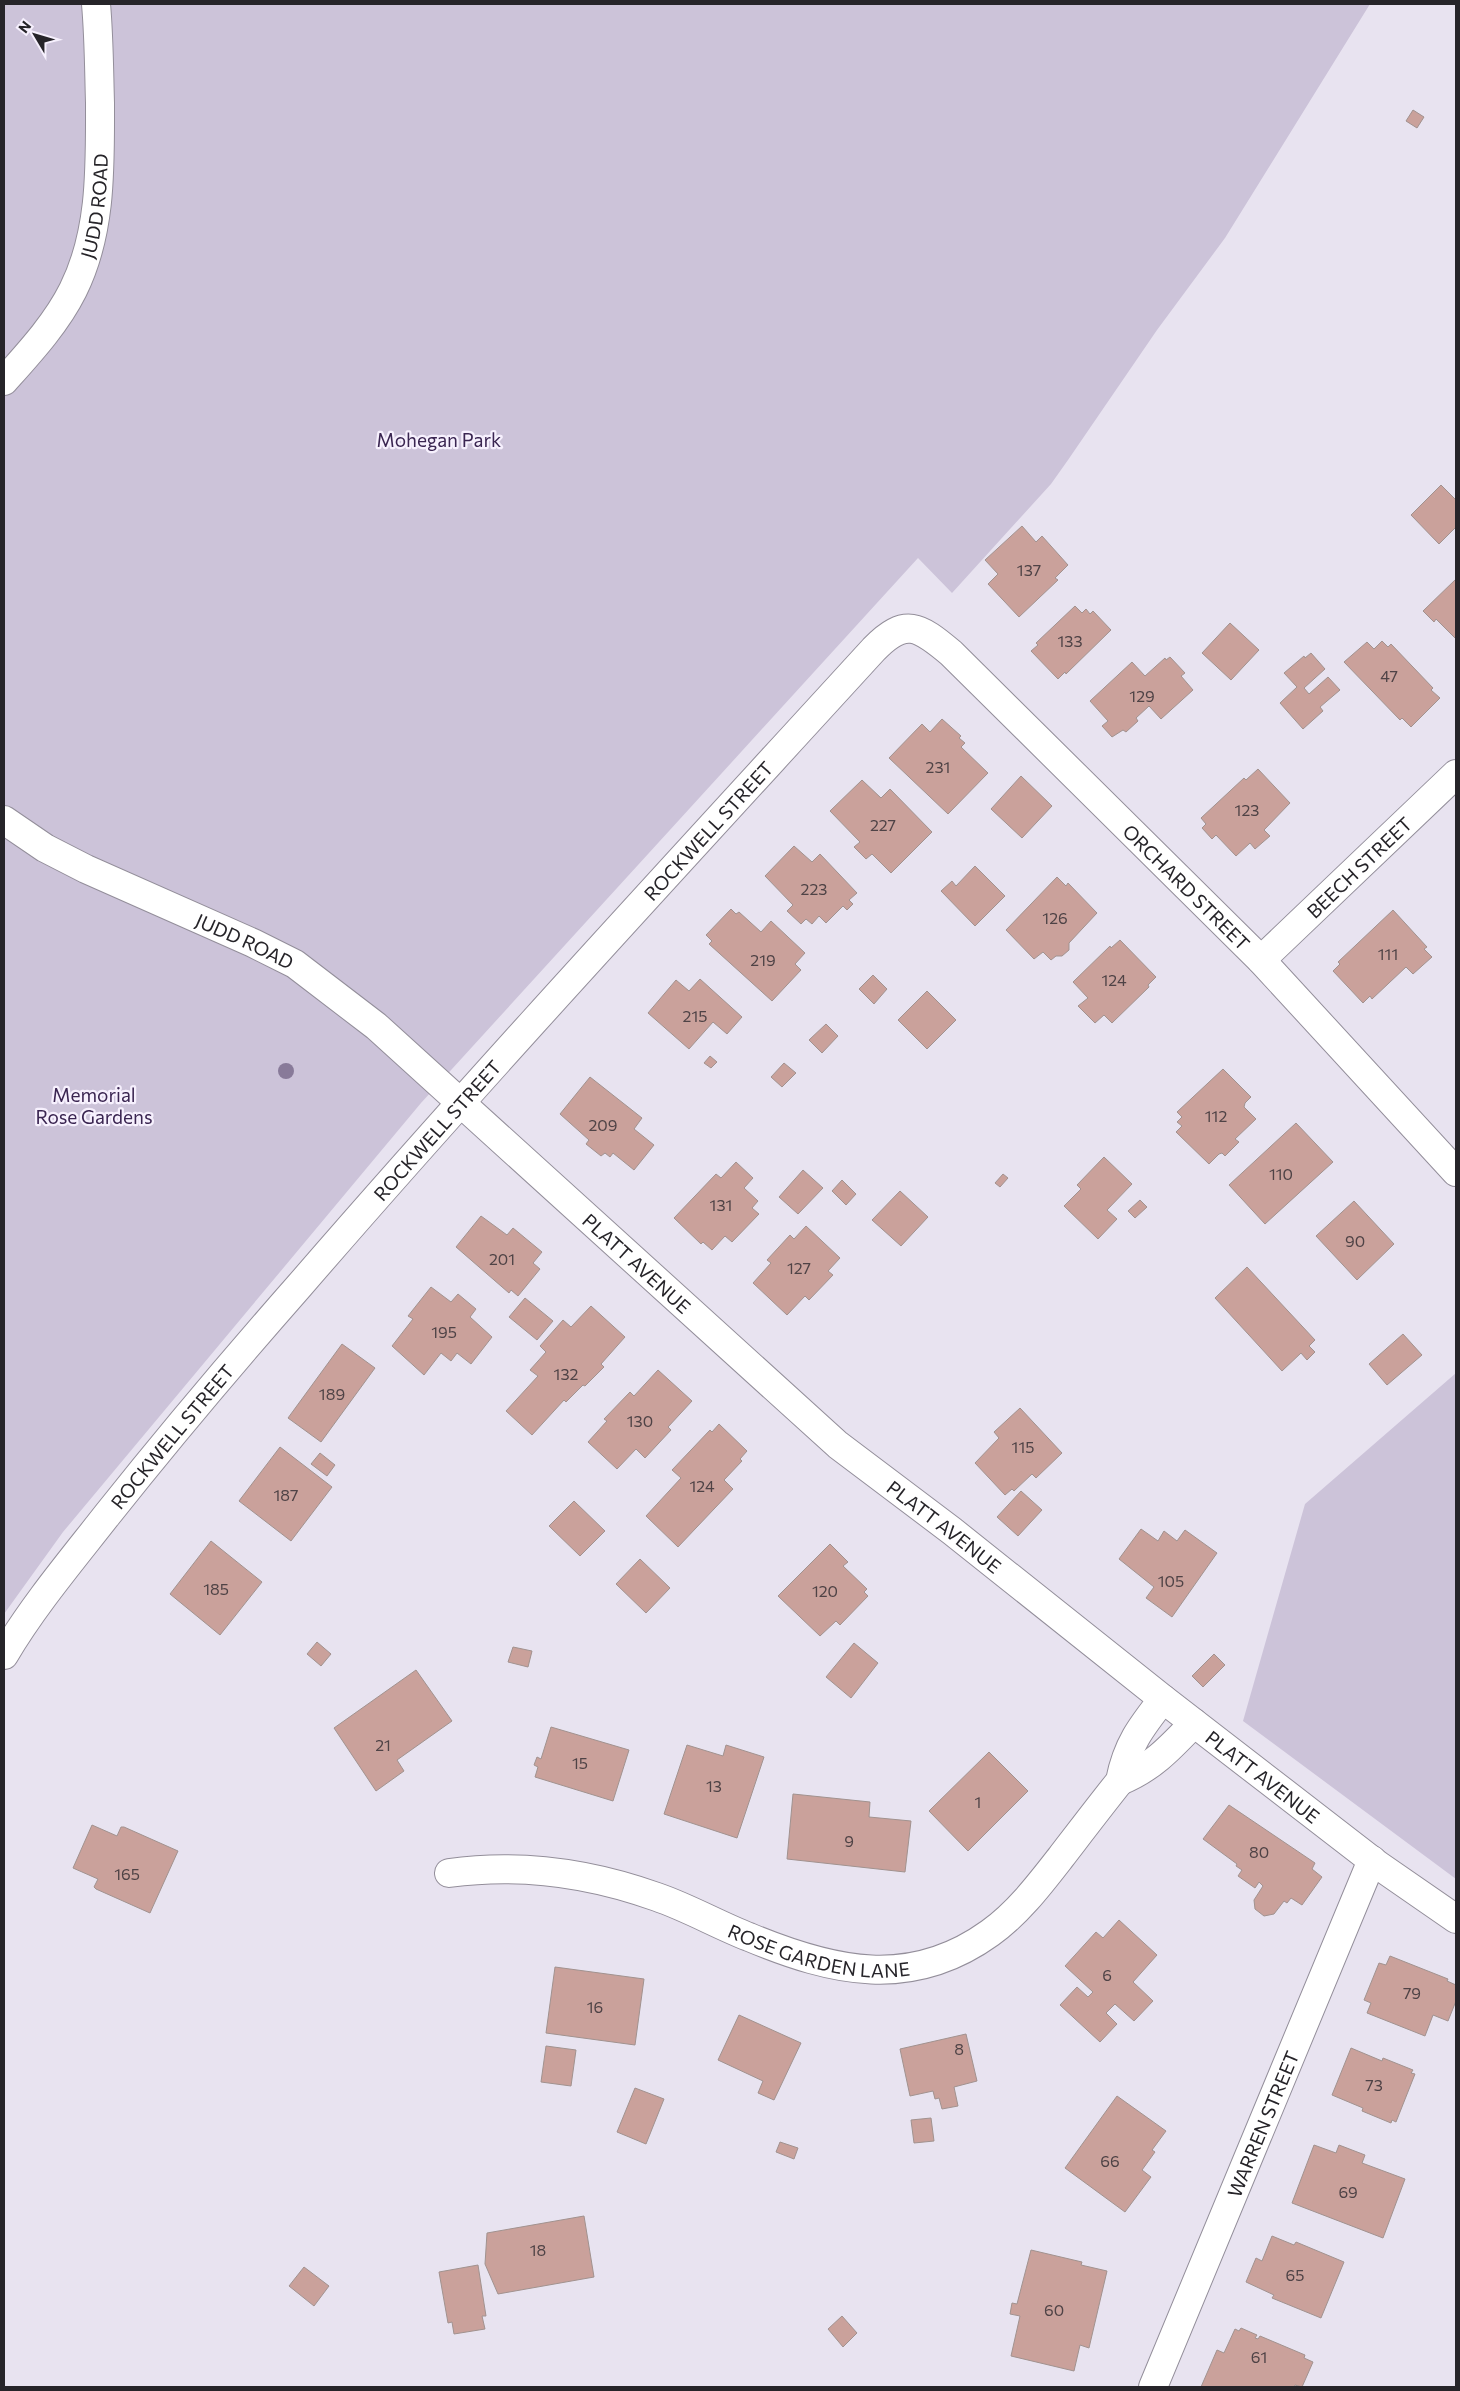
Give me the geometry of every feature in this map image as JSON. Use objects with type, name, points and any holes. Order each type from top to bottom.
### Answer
[{"type":"street","name":"JUDD ROAD","points":[[4,381],[49,328],[63,308],[85,261],[92,236],[98,203],[100,144],[99,33],[96,4]]},
{"type":"street","name":"ORCHARD STREET","points":[[898,630],[906,628],[927,635],[951,653],[1261,960],[1456,1172]]},
{"type":"street","name":"ROCKWELL STREET","points":[[4,1655],[67,1566],[146,1467],[270,1318],[460,1102],[867,656],[882,641],[898,630]]},
{"type":"street","name":"BEECH STREET","points":[[1261,960],[1456,774]]},
{"type":"street","name":"JUDD ROAD","points":[[4,820],[45,848],[86,869],[253,943],[295,964],[376,1026],[460,1102]]},
{"type":"street","name":"PLATT AVENUE","points":[[460,1102],[838,1445],[952,1531],[1163,1699],[1372,1860],[1456,1919]]},
{"type":"street","name":"ROSE GARDEN LANE","points":[[449,1873],[481,1869],[518,1868],[598,1879],[660,1898],[750,1938],[799,1957],[859,1970],[906,1969],[926,1965],[971,1946],[1011,1915],[1050,1870],[1120,1781],[1124,1761],[1134,1737],[1163,1699]]},
{"type":"street","name":"ROSE GARDEN LANE","points":[[1120,1781],[1140,1773],[1152,1765],[1194,1723]]},
{"type":"street","name":"WARREN STREET","points":[[1153,2387],[1372,1860]]},
{"type":"green space","name":"Mohegan Park","points":[[4,4],[1370,4],[1225,238],[1157,330],[1051,484],[952,593],[918,558],[421,1103],[63,1532],[4,1614]]},
{"type":"green space","points":[[1456,1373],[1456,1879],[1243,1721],[1305,1504]]},
{"type":"building","points":[[1413,110],[1424,117],[1417,128],[1406,121]]},
{"type":"building","points":[[1441,485],[1456,500],[1456,527],[1439,544],[1411,515]]},
{"type":"building","points":[[1022,526],[1036,542],[1042,536],[1068,565],[1055,578],[1058,580],[1019,617],[988,584],[998,574],[985,560]]},
{"type":"building","points":[[1456,579],[1456,639],[1436,619],[1434,622],[1423,611]]},
{"type":"building","points":[[1075,606],[1082,613],[1086,609],[1090,614],[1093,611],[1111,630],[1066,674],[1065,672],[1058,679],[1031,651],[1038,645],[1036,643]]},
{"type":"building","points":[[1230,623],[1259,650],[1231,680],[1202,653]]},
{"type":"building","points":[[1382,641],[1388,647],[1391,644],[1433,688],[1431,690],[1440,698],[1411,727],[1402,718],[1400,720],[1344,662],[1367,642],[1374,649]]},
{"type":"building","points":[[1311,653],[1325,669],[1304,688],[1309,694],[1328,677],[1340,690],[1320,707],[1323,711],[1303,729],[1280,703],[1297,687],[1284,673],[1304,656],[1305,658]]},
{"type":"building","points":[[1170,657],[1185,673],[1181,676],[1193,690],[1161,719],[1149,706],[1136,718],[1138,721],[1126,732],[1123,730],[1112,737],[1102,726],[1108,721],[1090,701],[1132,662],[1145,676],[1165,658],[1166,660]]},
{"type":"building","points":[[942,719],[961,736],[959,738],[965,743],[961,747],[988,773],[948,814],[889,758],[922,724],[930,732]]},
{"type":"building","points":[[1258,769],[1290,803],[1264,830],[1270,836],[1255,849],[1250,843],[1236,856],[1216,835],[1212,839],[1202,828],[1206,824],[1201,818],[1244,778],[1246,780]]},
{"type":"building","points":[[1021,776],[1052,806],[1022,838],[991,809]]},
{"type":"building","points":[[862,780],[881,798],[890,789],[932,832],[891,873],[872,854],[866,859],[854,847],[860,842],[830,811]]},
{"type":"building","points":[[794,846],[812,862],[820,854],[857,893],[849,900],[853,904],[847,910],[843,906],[826,923],[819,916],[812,924],[806,919],[801,924],[787,911],[793,905],[765,876]]},
{"type":"building","points":[[975,866],[1005,896],[975,926],[941,891],[952,881],[956,886]]},
{"type":"building","points":[[1057,877],[1066,886],[1068,883],[1097,913],[1069,943],[1069,950],[1062,956],[1056,956],[1051,960],[1043,952],[1034,959],[1006,930]]},
{"type":"building","points":[[731,909],[736,914],[739,912],[761,932],[771,921],[805,953],[795,964],[801,970],[772,1001],[709,944],[712,941],[706,935]]},
{"type":"building","points":[[1393,910],[1427,947],[1424,949],[1432,957],[1413,974],[1406,967],[1372,999],[1370,996],[1363,1003],[1333,971],[1340,964],[1338,962]]},
{"type":"building","points":[[1120,940],[1156,977],[1148,985],[1149,987],[1112,1023],[1104,1015],[1095,1023],[1078,1006],[1088,998],[1073,982],[1110,946],[1111,948]]},
{"type":"building","points":[[873,975],[887,989],[874,1004],[859,989]]},
{"type":"building","points":[[700,979],[742,1017],[727,1034],[713,1022],[689,1049],[648,1013],[676,980],[689,991]]},
{"type":"building","points":[[927,991],[956,1020],[927,1049],[898,1020]]},
{"type":"building","points":[[826,1024],[838,1036],[822,1053],[809,1040]]},
{"type":"building","points":[[710,1056],[717,1062],[711,1068],[704,1063]]},
{"type":"building","points":[[784,1063],[796,1073],[782,1087],[771,1077]]},
{"type":"building","points":[[1223,1069],[1251,1097],[1244,1107],[1256,1119],[1235,1139],[1239,1142],[1225,1156],[1222,1153],[1219,1154],[1209,1164],[1176,1132],[1182,1126],[1177,1122],[1182,1117],[1177,1112]]},
{"type":"building","points":[[590,1077],[642,1118],[634,1129],[654,1145],[634,1170],[613,1153],[610,1157],[605,1153],[601,1156],[586,1144],[589,1140],[560,1114]]},
{"type":"building","points":[[1296,1123],[1333,1162],[1265,1224],[1229,1185]]},
{"type":"building","points":[[1104,1157],[1132,1184],[1107,1210],[1117,1219],[1098,1239],[1064,1206],[1081,1189],[1077,1185]]},
{"type":"building","points":[[736,1162],[753,1178],[744,1188],[758,1201],[752,1208],[759,1214],[732,1242],[725,1236],[712,1250],[703,1242],[701,1244],[674,1218],[716,1174],[721,1178]]},
{"type":"building","points":[[803,1170],[823,1188],[798,1214],[779,1197]]},
{"type":"building","points":[[1003,1174],[1008,1178],[1000,1187],[995,1183]]},
{"type":"building","points":[[842,1180],[856,1194],[846,1205],[832,1191]]},
{"type":"building","points":[[900,1191],[928,1217],[901,1246],[872,1220]]},
{"type":"building","points":[[1140,1200],[1147,1207],[1135,1218],[1128,1211]]},
{"type":"building","points":[[1354,1201],[1394,1244],[1357,1280],[1316,1236]]},
{"type":"building","points":[[481,1216],[507,1235],[513,1228],[542,1252],[533,1263],[540,1269],[518,1296],[511,1290],[509,1293],[456,1247]]},
{"type":"building","points":[[806,1226],[840,1258],[828,1271],[833,1275],[809,1300],[805,1296],[787,1315],[753,1283],[771,1263],[767,1260],[790,1235],[794,1239]]},
{"type":"building","points":[[1247,1267],[1315,1340],[1309,1346],[1315,1352],[1307,1360],[1301,1353],[1282,1371],[1215,1298]]},
{"type":"building","points":[[431,1287],[451,1302],[458,1294],[476,1309],[470,1317],[492,1337],[471,1364],[457,1353],[451,1361],[441,1353],[424,1375],[392,1346],[413,1319],[408,1316]]},
{"type":"building","points":[[525,1298],[553,1321],[537,1340],[509,1317]]},
{"type":"building","points":[[591,1306],[625,1337],[601,1364],[604,1367],[566,1402],[564,1400],[532,1435],[506,1411],[538,1376],[530,1370],[546,1352],[540,1346],[563,1320],[571,1327]]},
{"type":"building","points":[[1403,1334],[1422,1355],[1387,1385],[1369,1364]]},
{"type":"building","points":[[342,1344],[375,1368],[321,1442],[288,1418]]},
{"type":"building","points":[[658,1370],[692,1401],[668,1427],[671,1430],[645,1458],[636,1449],[617,1469],[588,1442],[607,1421],[604,1419],[630,1392],[634,1396]]},
{"type":"building","points":[[1020,1408],[1062,1453],[1036,1478],[1032,1474],[1014,1491],[1012,1489],[1005,1495],[975,1463],[999,1438],[994,1432]]},
{"type":"building","points":[[719,1424],[747,1451],[740,1459],[742,1461],[724,1480],[733,1489],[678,1547],[646,1516],[681,1478],[672,1470],[710,1430],[712,1432]]},
{"type":"building","points":[[280,1447],[332,1487],[291,1541],[239,1501]]},
{"type":"building","points":[[320,1453],[335,1465],[327,1476],[311,1464]]},
{"type":"building","points":[[1021,1491],[1042,1510],[1018,1536],[997,1517]]},
{"type":"building","points":[[574,1501],[605,1531],[580,1556],[549,1526]]},
{"type":"building","points":[[1141,1529],[1158,1541],[1164,1531],[1177,1541],[1185,1530],[1217,1553],[1172,1617],[1146,1598],[1154,1587],[1119,1559]]},
{"type":"building","points":[[211,1541],[262,1582],[220,1635],[170,1594]]},
{"type":"building","points":[[830,1544],[848,1562],[843,1566],[867,1589],[864,1592],[868,1596],[840,1625],[836,1621],[820,1636],[778,1596]]},
{"type":"building","points":[[640,1559],[670,1588],[646,1613],[616,1584]]},
{"type":"building","points":[[317,1642],[331,1654],[321,1666],[307,1654]]},
{"type":"building","points":[[854,1643],[878,1663],[851,1698],[826,1677]]},
{"type":"building","points":[[513,1647],[532,1651],[528,1667],[508,1662]]},
{"type":"building","points":[[1214,1654],[1225,1665],[1203,1687],[1192,1676]]},
{"type":"building","points":[[416,1670],[452,1721],[397,1760],[404,1771],[376,1791],[334,1728]]},
{"type":"building","points":[[551,1727],[629,1750],[613,1801],[535,1777],[538,1767],[534,1765],[537,1757],[541,1759]]},
{"type":"building","points":[[687,1745],[723,1756],[726,1745],[764,1757],[737,1838],[664,1814]]},
{"type":"building","points":[[989,1752],[1028,1791],[968,1851],[929,1811]]},
{"type":"building","points":[[793,1794],[870,1802],[869,1817],[911,1821],[905,1872],[787,1859]]},
{"type":"building","points":[[1229,1805],[1315,1863],[1312,1869],[1322,1877],[1302,1905],[1291,1898],[1287,1903],[1284,1901],[1274,1914],[1264,1916],[1255,1909],[1254,1900],[1263,1886],[1259,1882],[1255,1888],[1238,1876],[1242,1870],[1236,1866],[1237,1864],[1203,1839]]},
{"type":"building","points":[[92,1825],[117,1836],[121,1827],[124,1827],[178,1851],[150,1913],[96,1889],[94,1887],[98,1879],[73,1868]]},
{"type":"building","points":[[1119,1920],[1157,1955],[1133,1982],[1153,2001],[1134,2021],[1115,2004],[1106,2013],[1117,2024],[1100,2042],[1060,2005],[1077,1987],[1088,1997],[1093,1992],[1065,1966],[1096,1932],[1103,1938]]},
{"type":"building","points":[[1390,1956],[1448,1979],[1447,1981],[1456,1985],[1456,2001],[1448,2021],[1433,2015],[1425,2036],[1367,2013],[1371,2003],[1364,2000],[1379,1963],[1386,1965]]},
{"type":"building","points":[[555,1967],[644,1979],[635,2045],[546,2033]]},
{"type":"building","points":[[739,2015],[801,2043],[774,2100],[758,2093],[763,2081],[718,2060]]},
{"type":"building","points":[[966,2034],[977,2081],[954,2087],[958,2106],[942,2109],[939,2098],[935,2099],[933,2091],[910,2096],[900,2049]]},
{"type":"building","points":[[546,2046],[576,2050],[571,2086],[541,2082]]},
{"type":"building","points":[[1351,2048],[1382,2061],[1383,2058],[1413,2070],[1411,2073],[1415,2074],[1396,2122],[1392,2120],[1391,2123],[1362,2111],[1363,2108],[1332,2095]]},
{"type":"building","points":[[635,2088],[664,2099],[646,2144],[617,2132]]},
{"type":"building","points":[[1117,2096],[1166,2131],[1152,2150],[1155,2152],[1142,2170],[1151,2177],[1125,2212],[1065,2168]]},
{"type":"building","points":[[931,2118],[934,2141],[914,2143],[911,2120]]},
{"type":"building","points":[[780,2142],[798,2148],[794,2159],[776,2152]]},
{"type":"building","points":[[1314,2145],[1336,2153],[1339,2145],[1365,2155],[1362,2163],[1405,2179],[1383,2238],[1292,2203]]},
{"type":"building","points":[[584,2216],[594,2277],[498,2294],[485,2264],[487,2233]]},
{"type":"building","points":[[1272,2236],[1294,2245],[1296,2242],[1344,2262],[1321,2318],[1272,2298],[1274,2295],[1246,2282],[1256,2258],[1262,2261]]},
{"type":"building","points":[[1031,2250],[1082,2262],[1081,2265],[1107,2271],[1089,2348],[1080,2345],[1074,2371],[1011,2356],[1020,2316],[1010,2314],[1012,2303],[1017,2304]]},
{"type":"building","points":[[478,2265],[486,2316],[482,2316],[485,2329],[454,2334],[452,2322],[448,2323],[439,2272]]},
{"type":"building","points":[[304,2267],[329,2286],[314,2306],[289,2286]]},
{"type":"building","points":[[842,2316],[857,2333],[843,2347],[828,2329]]},
{"type":"building","points":[[1241,2328],[1257,2335],[1255,2338],[1258,2339],[1260,2336],[1305,2355],[1304,2358],[1313,2362],[1302,2387],[1295,2385],[1294,2387],[1201,2387],[1217,2350],[1224,2353],[1235,2329],[1239,2331]]},
{"type":"park label","name":"Memorial Rose Gardens","points":[[94,1105]]}]
